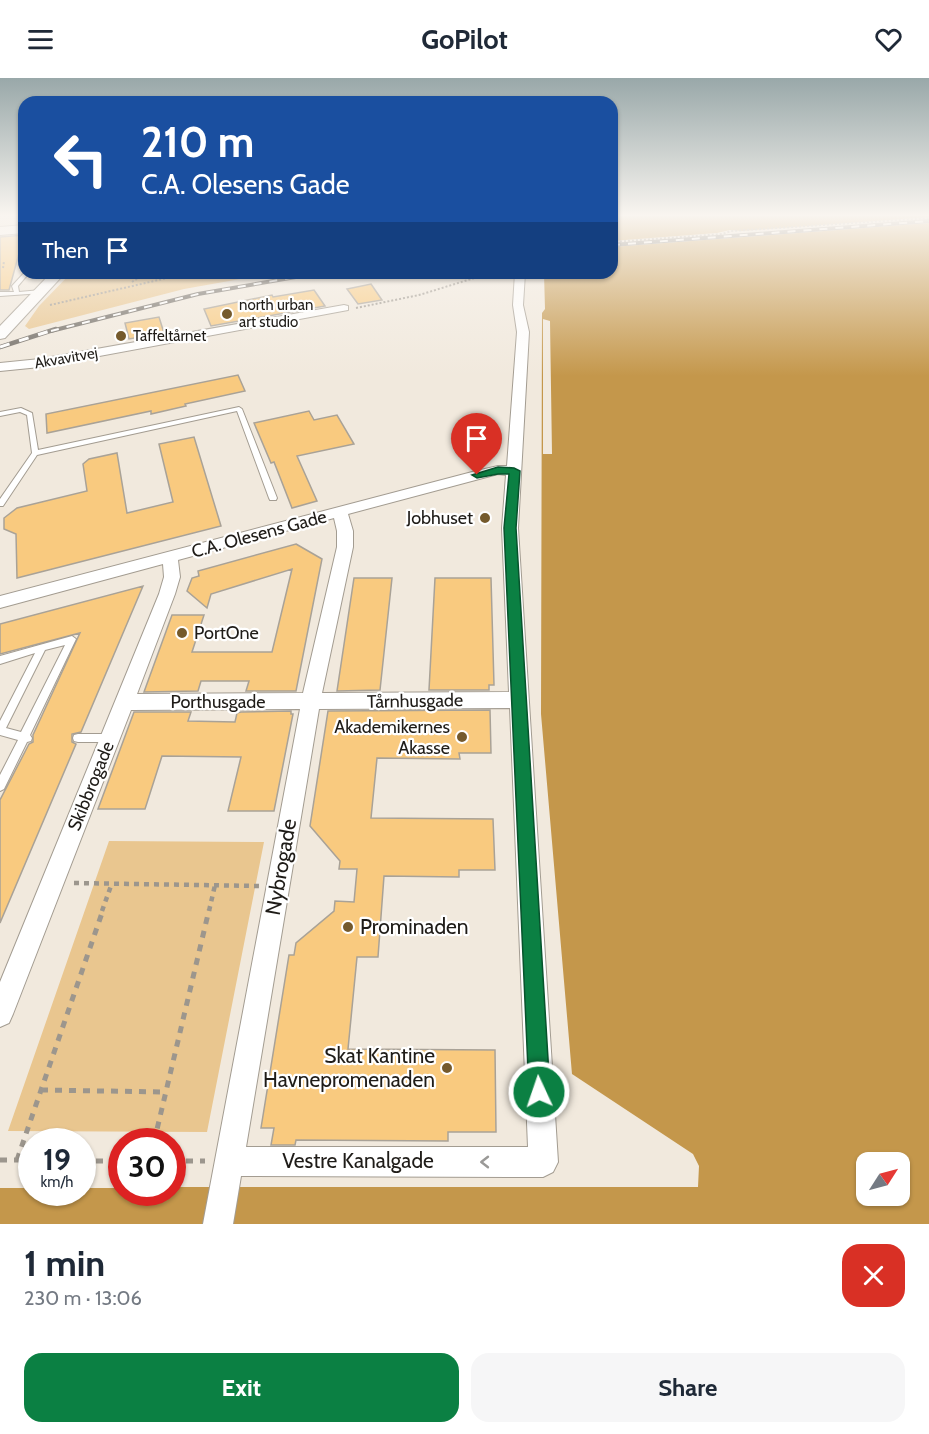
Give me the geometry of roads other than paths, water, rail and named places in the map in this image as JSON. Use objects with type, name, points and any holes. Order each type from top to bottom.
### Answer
[{"type":"street","points":[[0,335],[53,279]]},
{"type":"street","points":[[518,700],[510,528],[523,332],[518,305],[519,279]]},
{"type":"street","name":"Akvavitvej","points":[[0,367],[40,363],[344,308]]},
{"type":"street","name":"C.A. Olesens Gade","points":[[1,601],[481,474],[498,470],[514,471]]},
{"type":"street","name":"Nybrogade","points":[[218,1224],[311,702],[345,547],[345,531],[340,512]]},
{"type":"street","name":"Skibbrogade","points":[[0,1014],[167,594],[172,577],[170,557]]},
{"type":"street","name":"Tårnhusgade","points":[[311,702],[518,700]]},
{"type":"street","name":"Vestre Kanalgade","points":[[228,1170],[543,1162],[518,700]]},
{"type":"street","name":"Porthusgade","points":[[124,702],[311,702]]},
{"type":"lane","points":[[17,292],[15,286],[21,279]]},
{"type":"lane","points":[[0,294],[41,292]]},
{"type":"lane","points":[[35,453],[239,409],[273,498]]},
{"type":"lane","points":[[0,414],[21,410],[30,414],[35,453],[0,504]]},
{"type":"lane","points":[[0,660],[72,639],[26,738],[0,786]]},
{"type":"lane","points":[[26,738],[0,731],[42,648]]},
{"type":"lane","points":[[78,738],[110,738]]},
{"type":"railway","points":[[51,331],[198,294],[284,279]]},
{"type":"railway","points":[[0,347],[56,329]]},
{"type":"place","name":"north urban art studio","points":[[227,314]]},
{"type":"place","name":"Taffeltårnet","points":[[121,336]]},
{"type":"place","name":"Jobhuset","points":[[485,518]]},
{"type":"place","name":"PortOne","points":[[182,633]]},
{"type":"place","name":"Akademikernes Akasse","points":[[462,737]]},
{"type":"place","name":"Prominaden","points":[[348,927]]},
{"type":"place","name":"Skat Kantine Havnepromenaden","points":[[447,1068]]}]
